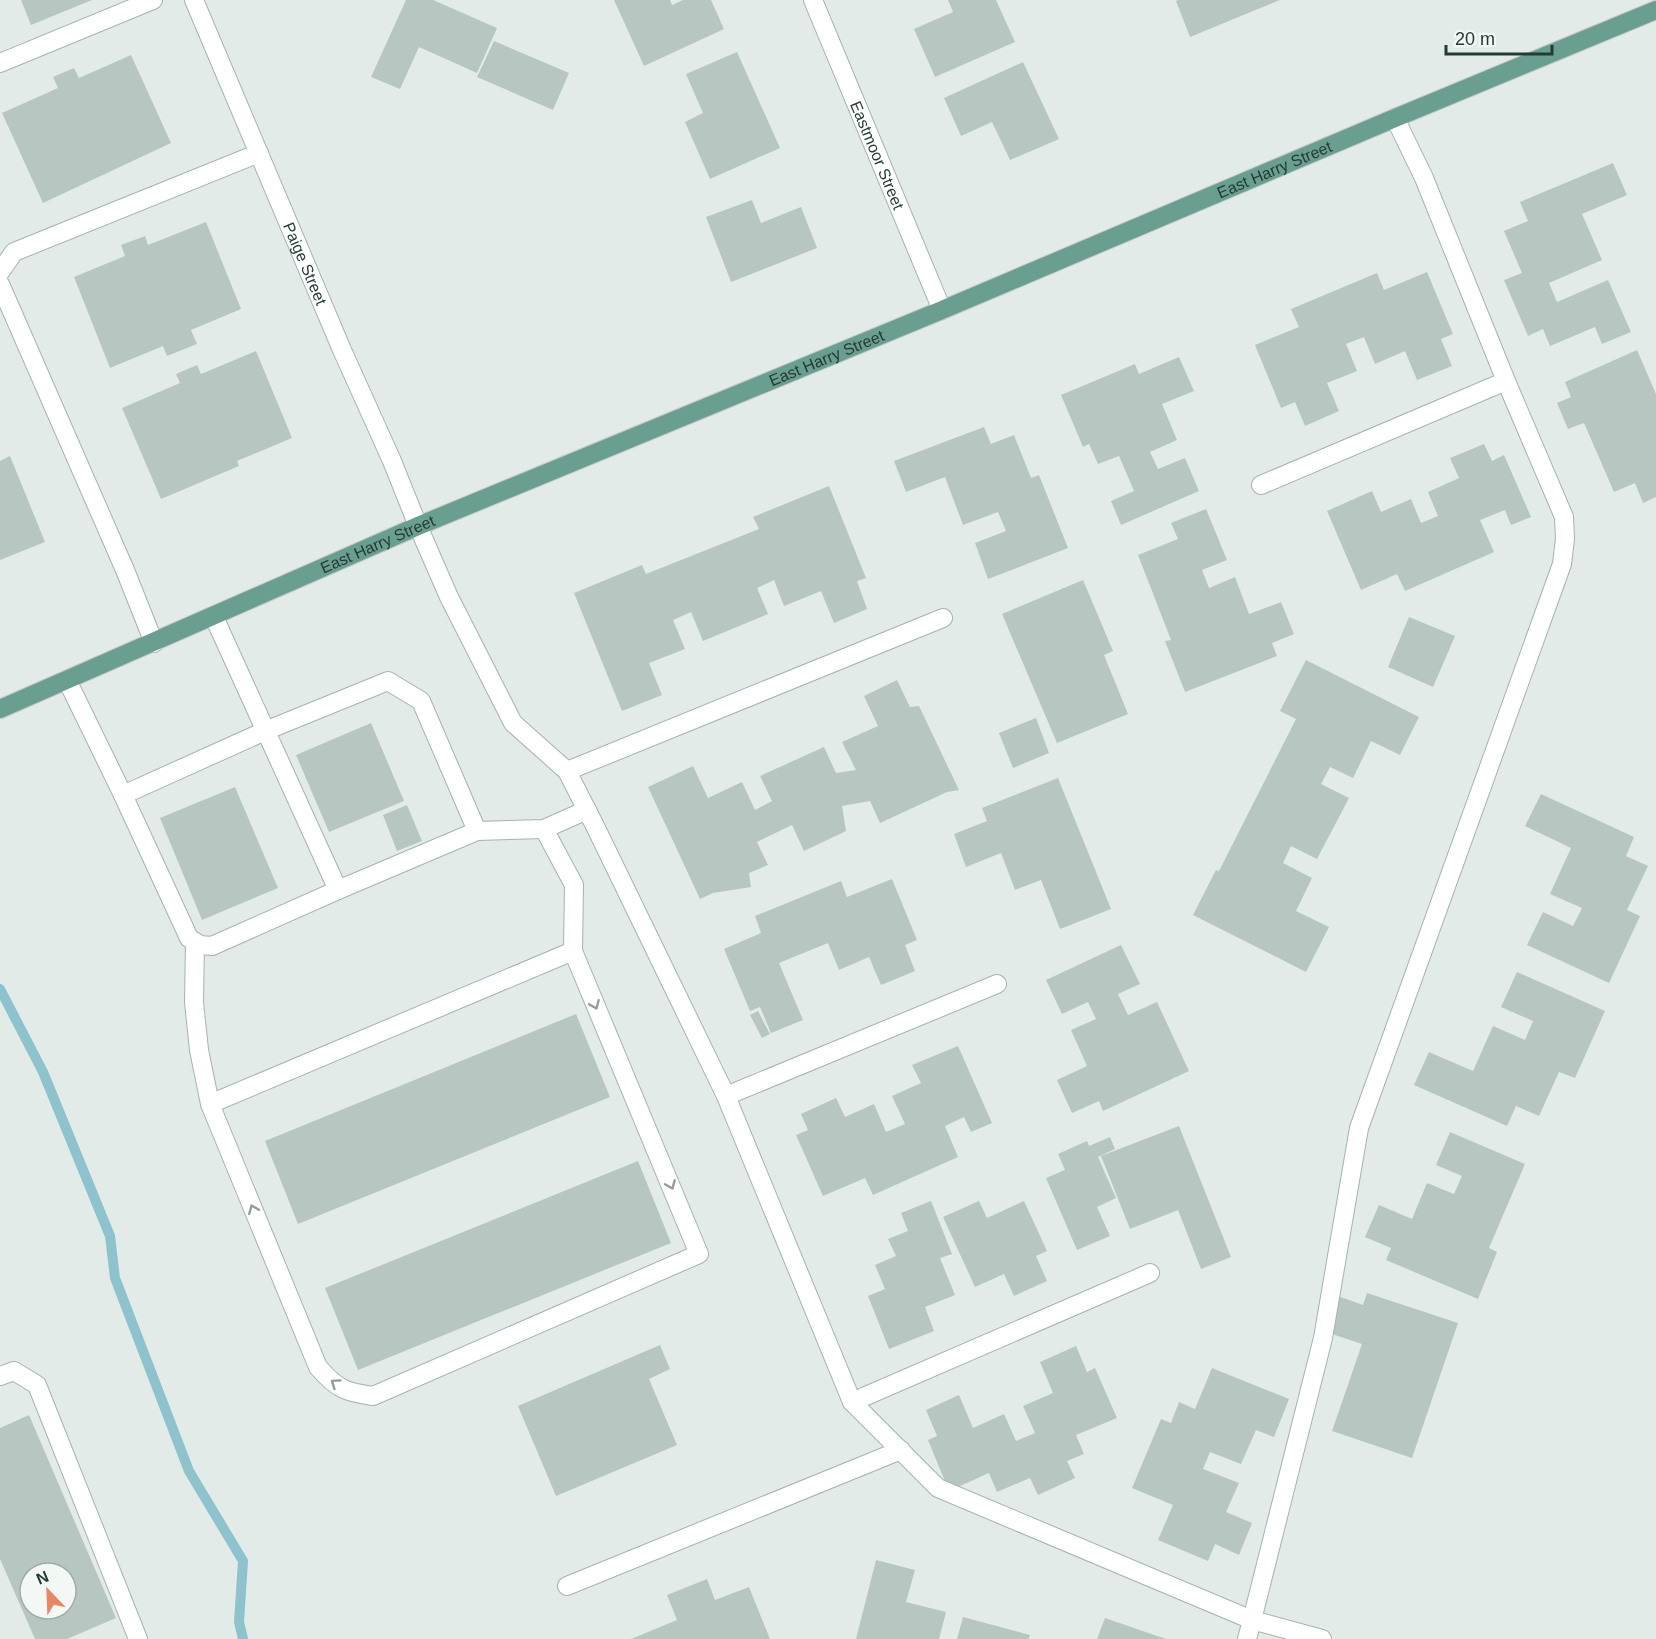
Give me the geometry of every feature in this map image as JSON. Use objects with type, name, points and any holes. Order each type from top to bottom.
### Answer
[{"type":"main road","name":"East Harry Street","points":[[0,709],[418,526],[942,310],[1656,10]]},
{"type":"street","points":[[0,63],[153,0]]},
{"type":"street","name":"Paige Street","points":[[194,0],[342,350],[450,597],[513,723],[567,771]]},
{"type":"street","name":"Eastmoor Street","points":[[813,0],[942,310]]},
{"type":"street","points":[[1247,1639],[1323,1338],[1359,1128],[1562,564],[1565,539],[1563,517],[1424,178],[1395,118]]},
{"type":"street","points":[[0,272],[14,252],[259,153]]},
{"type":"street","points":[[0,284],[125,570],[154,643]]},
{"type":"street","points":[[1261,485],[1506,381]]},
{"type":"street","points":[[214,616],[338,890]]},
{"type":"street","points":[[943,618],[567,771],[726,1096],[852,1402],[938,1488],[1252,1620],[1322,1639]]},
{"type":"street","points":[[67,680],[189,938],[200,945],[212,946],[477,831],[544,829],[587,810]]},
{"type":"street","points":[[123,795],[265,731],[388,681],[421,701],[477,831]]},
{"type":"street","points":[[195,942],[194,1002],[199,1050],[210,1104],[318,1367],[329,1381],[349,1393],[373,1396],[699,1254],[573,951],[574,885],[544,829]]},
{"type":"street","points":[[210,1104],[573,951]]},
{"type":"street","points":[[726,1096],[997,984]]},
{"type":"street","points":[[852,1402],[1150,1273]]},
{"type":"street","points":[[0,1376],[14,1371],[37,1385],[138,1639]]},
{"type":"street","points":[[567,1586],[901,1450]]},
{"type":"building","points":[[21,0],[92,0],[31,25]]},
{"type":"building","points":[[406,0],[433,0],[497,28],[477,73],[419,47],[400,89],[371,77]]},
{"type":"building","points":[[614,0],[670,0],[672,5],[683,0],[711,0],[724,29],[644,66]]},
{"type":"building","points":[[948,0],[996,0],[1015,42],[935,77],[914,29],[953,12]]},
{"type":"building","points":[[1280,0],[1190,37],[1176,1]]},
{"type":"building","points":[[494,41],[569,73],[553,110],[477,77]]},
{"type":"building","points":[[737,52],[780,148],[710,179],[685,122],[703,113],[686,74]]},
{"type":"building","points":[[131,55],[171,143],[43,203],[2,113],[58,88],[53,77],[74,68],[79,78]]},
{"type":"building","points":[[1023,62],[1059,139],[1010,160],[992,122],[961,136],[944,98]]},
{"type":"building","points":[[1613,163],[1627,195],[1582,214],[1602,260],[1549,283],[1557,302],[1608,280],[1631,332],[1602,344],[1595,327],[1550,346],[1543,329],[1528,336],[1504,280],[1522,273],[1504,231],[1528,221],[1520,202]]},
{"type":"building","points":[[752,200],[761,223],[801,207],[817,248],[731,282],[706,217]]},
{"type":"building","points":[[206,222],[241,309],[191,330],[197,344],[167,356],[163,346],[110,368],[74,277],[125,256],[121,245],[145,236],[148,245]]},
{"type":"building","points":[[1427,272],[1453,334],[1441,339],[1452,366],[1417,380],[1405,351],[1375,364],[1364,337],[1346,344],[1357,371],[1327,383],[1339,411],[1305,426],[1295,402],[1281,408],[1255,345],[1299,327],[1291,309],[1377,273],[1384,290]]},
{"type":"building","points":[[1637,350],[1656,394],[1656,497],[1643,503],[1635,483],[1614,492],[1584,423],[1568,429],[1557,403],[1571,397],[1565,382]]},
{"type":"building","points":[[256,351],[292,438],[237,461],[239,466],[161,499],[122,408],[180,383],[176,374],[197,365],[201,374]]},
{"type":"building","points":[[1179,357],[1194,391],[1162,404],[1177,440],[1150,452],[1158,469],[1185,458],[1199,491],[1121,525],[1111,501],[1134,491],[1119,456],[1098,464],[1089,444],[1083,447],[1061,395],[1135,364],[1139,374]]},
{"type":"building","points":[[984,427],[991,444],[1014,435],[1031,478],[1039,475],[1068,548],[988,579],[975,543],[1006,531],[998,512],[963,525],[945,477],[906,492],[894,461]]},
{"type":"building","points":[[1484,444],[1492,461],[1504,455],[1531,517],[1511,525],[1505,510],[1480,520],[1494,552],[1405,591],[1397,574],[1361,590],[1327,511],[1372,491],[1381,512],[1411,499],[1421,523],[1438,516],[1428,492],[1459,478],[1450,458]]},
{"type":"building","points":[[10,456],[45,542],[0,560],[0,461]]},
{"type":"building","points":[[829,486],[866,578],[857,581],[867,609],[834,623],[821,591],[784,606],[774,580],[757,588],[768,614],[703,641],[691,612],[673,620],[685,649],[649,663],[662,695],[622,711],[574,593],[642,565],[646,574],[759,529],[753,517]]},
{"type":"building","points":[[1206,509],[1227,560],[1202,570],[1209,588],[1235,577],[1249,614],[1281,602],[1294,634],[1272,643],[1277,656],[1185,692],[1165,641],[1171,640],[1138,555],[1178,539],[1171,523]]},
{"type":"building","points":[[1083,580],[1113,651],[1104,655],[1128,714],[1057,743],[1002,614]]},
{"type":"building","points":[[1409,617],[1455,636],[1433,687],[1388,667]]},
{"type":"building","points":[[1306,660],[1419,717],[1400,755],[1371,741],[1353,778],[1330,767],[1321,784],[1349,798],[1317,859],[1291,846],[1283,863],[1312,878],[1296,911],[1329,927],[1306,972],[1193,915],[1216,870],[1219,871],[1296,719],[1280,711]]},
{"type":"building","points":[[897,680],[910,707],[919,706],[959,790],[947,792],[880,823],[870,801],[842,806],[846,831],[804,851],[792,825],[757,842],[768,865],[749,873],[751,887],[713,893],[700,899],[648,787],[693,766],[708,798],[742,782],[755,810],[772,801],[760,776],[824,747],[836,773],[856,770],[842,742],[878,726],[864,696]]},
{"type":"building","points":[[1036,718],[1049,753],[1013,768],[999,733]]},
{"type":"building","points":[[371,723],[404,801],[329,832],[296,755]]},
{"type":"building","points":[[1058,778],[1111,909],[1060,929],[1041,880],[1015,890],[1001,853],[966,867],[954,834],[987,821],[982,808]]},
{"type":"building","points":[[235,787],[278,888],[202,920],[160,818]]},
{"type":"building","points":[[1541,794],[1634,837],[1626,856],[1648,866],[1627,910],[1640,916],[1609,983],[1527,945],[1543,912],[1573,926],[1582,908],[1550,894],[1571,848],[1525,826]]},
{"type":"building","points":[[407,805],[422,841],[397,851],[383,815]]},
{"type":"building","points":[[892,879],[917,940],[905,945],[915,971],[881,985],[869,957],[839,970],[828,943],[779,963],[803,1020],[771,1033],[760,1007],[750,1011],[724,949],[761,933],[755,916],[841,881],[847,897]]},
{"type":"building","points":[[1121,945],[1140,984],[1118,994],[1128,1015],[1157,1002],[1189,1071],[1103,1111],[1099,1101],[1072,1113],[1057,1080],[1087,1066],[1071,1030],[1096,1019],[1088,1002],[1062,1014],[1046,980]]},
{"type":"building","points":[[1517,972],[1605,1011],[1575,1078],[1559,1072],[1539,1116],[1516,1106],[1507,1126],[1414,1085],[1429,1052],[1473,1071],[1493,1026],[1525,1040],[1533,1021],[1501,1007]]},
{"type":"building","points":[[758,1011],[770,1034],[762,1038],[750,1015]]},
{"type":"building","points":[[576,1014],[610,1097],[298,1224],[265,1141]]},
{"type":"building","points":[[958,1046],[992,1123],[971,1132],[964,1117],[945,1126],[958,1157],[873,1195],[865,1178],[823,1196],[796,1135],[808,1130],[801,1114],[836,1098],[845,1117],[874,1104],[886,1132],[905,1124],[892,1096],[921,1083],[912,1065]]},
{"type":"building","points":[[1179,1126],[1231,1257],[1201,1269],[1178,1210],[1130,1229],[1101,1156]]},
{"type":"building","points":[[1450,1132],[1525,1164],[1489,1248],[1497,1252],[1478,1299],[1386,1260],[1391,1248],[1365,1237],[1379,1205],[1412,1219],[1427,1183],[1454,1194],[1462,1176],[1436,1165]]},
{"type":"building","points":[[1110,1137],[1115,1149],[1098,1157],[1116,1198],[1097,1207],[1110,1236],[1077,1250],[1046,1178],[1065,1170],[1058,1154],[1087,1141],[1089,1146]]},
{"type":"building","points":[[638,1161],[671,1243],[358,1370],[325,1288]]},
{"type":"building","points":[[931,1201],[952,1254],[940,1258],[955,1295],[925,1307],[934,1331],[889,1349],[868,1296],[885,1289],[875,1265],[896,1256],[888,1239],[908,1231],[901,1213]]},
{"type":"building","points":[[979,1201],[987,1218],[1024,1201],[1047,1251],[1036,1256],[1047,1281],[1014,1296],[1004,1274],[975,1287],[943,1217]]},
{"type":"building","points":[[1367,1293],[1458,1323],[1412,1458],[1332,1431],[1362,1344],[1326,1332],[1338,1296],[1363,1305]]},
{"type":"building","points":[[660,1345],[670,1369],[649,1379],[677,1445],[556,1496],[518,1406]]},
{"type":"building","points":[[1076,1346],[1087,1372],[1095,1368],[1117,1418],[1076,1435],[1084,1454],[1067,1461],[1075,1478],[1038,1495],[1030,1478],[997,1492],[989,1473],[949,1491],[928,1440],[937,1436],[926,1410],[959,1395],[973,1428],[1004,1414],[1016,1441],[1035,1433],[1023,1406],[1053,1393],[1040,1362]]},
{"type":"building","points":[[1212,1368],[1289,1399],[1274,1437],[1256,1430],[1241,1464],[1210,1452],[1203,1469],[1239,1483],[1226,1512],[1252,1523],[1239,1555],[1215,1544],[1208,1561],[1158,1540],[1173,1505],[1132,1488],[1161,1419],[1171,1423],[1179,1402],[1195,1409]]},
{"type":"building","points":[[29,1415],[116,1618],[67,1639],[35,1639],[27,1621],[78,1621],[78,1561],[18,1561],[18,1600],[0,1559],[0,1428]]},
{"type":"building","points":[[876,1560],[915,1570],[906,1602],[946,1612],[939,1639],[856,1639]]},
{"type":"building","points":[[707,1579],[715,1600],[749,1587],[770,1639],[631,1639],[677,1620],[667,1595]]},
{"type":"building","points":[[963,1617],[1030,1635],[1029,1639],[957,1639]]},
{"type":"building","points":[[1105,1618],[1166,1639],[1097,1639]]},
{"type":"waterway","points":[[0,989],[43,1072],[110,1236],[115,1278],[189,1471],[243,1561],[239,1622],[243,1639]]}]
